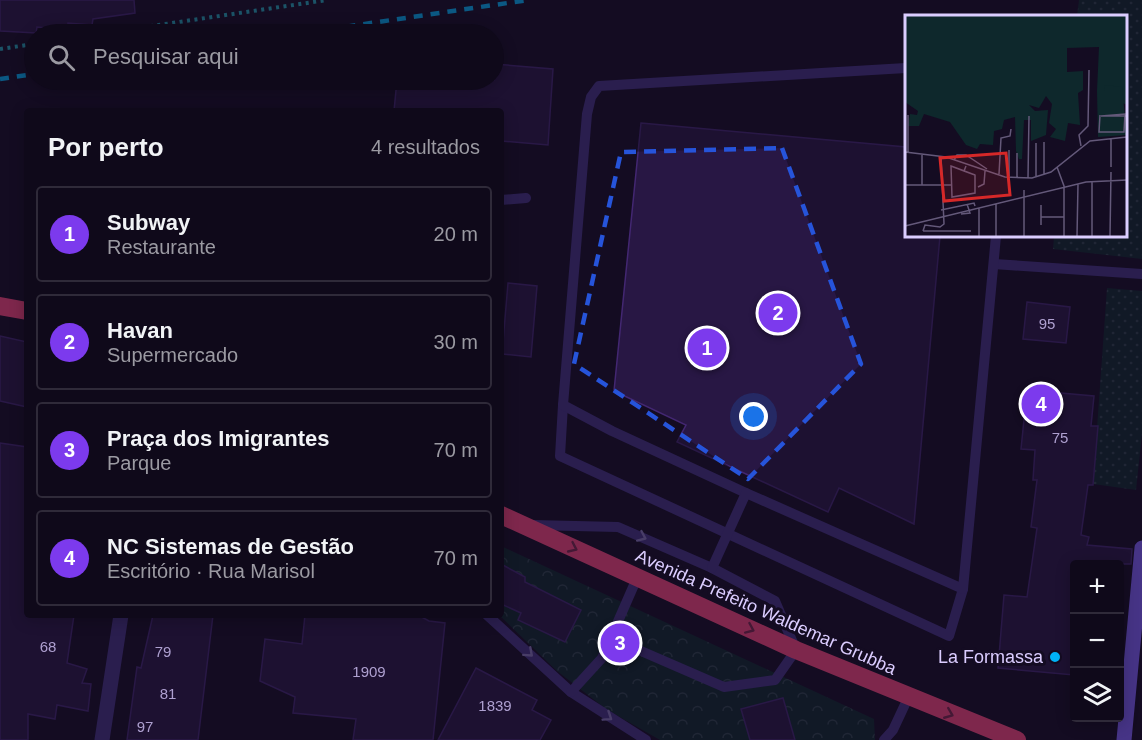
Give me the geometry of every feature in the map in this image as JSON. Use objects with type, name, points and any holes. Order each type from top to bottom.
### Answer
[{"type":"highway","points":[[0,306],[24,310]]},
{"type":"highway","name":"Avenida Prefeito Waldemar Grubba","points":[[504,516],[796,650],[908,698],[1017,740]]},
{"type":"street","points":[[1124,740],[1142,548]]},
{"type":"street","points":[[102,740],[121,618]]},
{"type":"lane","points":[[905,68],[599,86],[591,97],[587,114],[560,456],[949,636],[963,589],[996,237]]},
{"type":"lane","points":[[504,200],[526,198]]},
{"type":"lane","points":[[994,264],[1142,274]]},
{"type":"lane","points":[[563,405],[612,431],[746,493],[963,589]]},
{"type":"lane","points":[[712,568],[746,493]]},
{"type":"lane","points":[[522,525],[618,526],[712,568],[775,602],[796,650],[775,680],[724,687],[611,638]]},
{"type":"lane","points":[[571,692],[602,658],[637,578]]},
{"type":"lane","points":[[491,618],[571,692],[646,740]]},
{"type":"lane","points":[[884,740],[892,730],[908,698]]},
{"type":"path","points":[[165,24],[327,0]]},
{"type":"path","points":[[0,49],[24,45]]},
{"type":"highlighted area","points":[[782,148],[861,364],[748,479],[574,364],[621,152]]},
{"type":"green space","points":[[1079,0],[1142,0],[1142,259],[1053,249],[1054,237],[1127,237],[1127,15],[1077,15]]},
{"type":"green space","points":[[1107,288],[1142,291],[1142,434],[1136,490],[1093,484]]},
{"type":"green space","points":[[504,547],[874,719],[875,740],[660,740],[606,709],[557,671],[502,618],[504,618]]},
{"type":"building","points":[[0,0],[134,0],[135,13],[93,19],[92,24],[24,24],[24,32],[0,31]]},
{"type":"building","points":[[504,65],[553,69],[548,145],[504,141],[504,108],[394,108],[396,90],[504,90]]},
{"type":"building","points":[[641,123],[905,147],[905,237],[940,237],[914,524],[839,488],[828,512],[677,442],[686,425],[614,391]]},
{"type":"building","points":[[508,283],[537,286],[531,357],[504,354]]},
{"type":"building","points":[[1027,302],[1070,307],[1066,343],[1023,339]]},
{"type":"building","points":[[0,336],[24,341],[24,406],[0,401]]},
{"type":"building","points":[[1027,390],[1094,396],[1091,426],[1098,426],[1093,485],[1088,485],[1081,535],[1089,537],[1087,545],[1132,549],[1131,564],[1124,564],[1124,560],[1070,560],[1070,675],[998,668],[1004,595],[1027,597],[1037,528],[1031,527],[1037,480],[1033,480],[1035,450],[1021,449]]},
{"type":"building","points":[[0,443],[24,447],[24,618],[74,618],[67,663],[87,669],[82,683],[91,684],[88,711],[57,705],[55,719],[28,714],[28,740],[0,740]]},
{"type":"building","points":[[504,566],[525,577],[525,582],[581,610],[565,642],[518,620],[521,613],[504,605]]},
{"type":"building","points":[[152,618],[213,618],[198,740],[127,740],[137,667],[141,668]]},
{"type":"building","points":[[305,618],[424,618],[445,623],[433,740],[353,740],[356,719],[293,713],[295,697],[260,681],[265,639],[302,644]]},
{"type":"building","points":[[476,668],[537,700],[532,710],[551,720],[540,740],[438,740]]},
{"type":"building","points":[[783,698],[795,740],[750,740],[741,709]]},
{"type":"railway","points":[[364,24],[528,0]]},
{"type":"railway","points":[[0,79],[24,75]]},
{"type":"place","name":"Havan","points":[[778,313]]},
{"type":"place","name":"Subway","points":[[707,348]]},
{"type":"place","name":"NC Sistemas de Gestão","points":[[1041,404]]},
{"type":"place","name":"Praça dos Imigrantes","points":[[620,643]]},
{"type":"place","name":"La Formassa","points":[[1055,657]]}]
